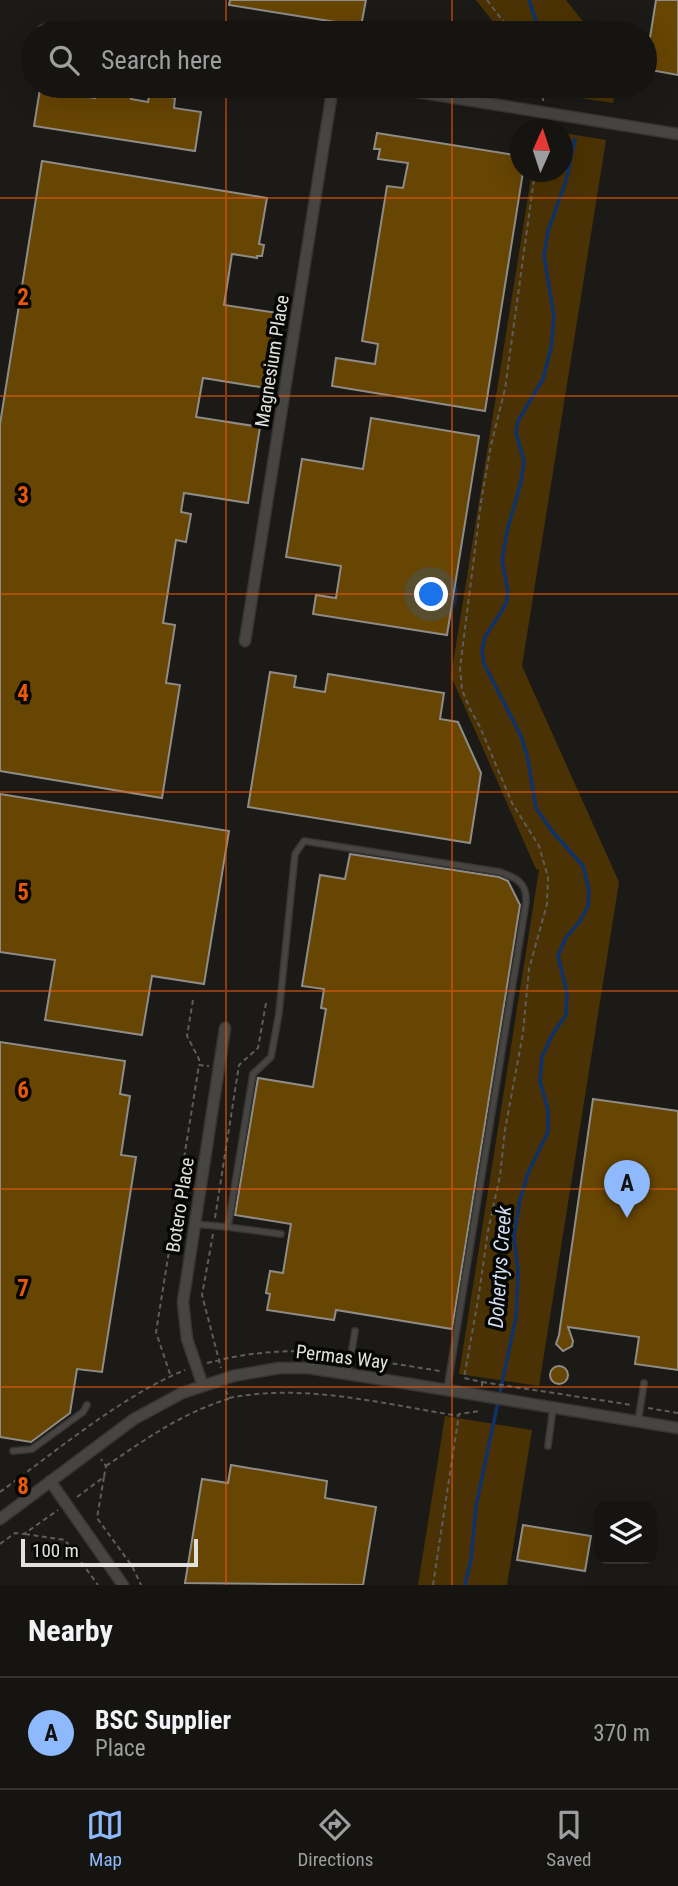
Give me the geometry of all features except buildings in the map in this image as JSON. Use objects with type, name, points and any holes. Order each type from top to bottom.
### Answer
[{"type":"street","name":"Magnesium Place","points":[[245,641],[331,98]]},
{"type":"street","points":[[454,98],[678,134]]},
{"type":"street","name":"Botero Place","points":[[203,1386],[187,1339],[183,1302],[225,1028]]},
{"type":"street","name":"Permas Way","points":[[0,1519],[134,1419],[182,1393],[224,1379],[279,1367],[348,1374],[678,1428]]},
{"type":"street","points":[[50,1481],[123,1585]]},
{"type":"lane","points":[[228,1227],[253,1074],[271,1057],[279,1013],[295,853],[299,846],[304,841],[315,841],[500,872],[519,880],[527,891],[526,902],[447,1390]]},
{"type":"lane","points":[[194,1224],[281,1234]]},
{"type":"lane","points":[[348,1374],[355,1331]]},
{"type":"lane","points":[[638,1422],[644,1383]]},
{"type":"lane","points":[[13,1451],[32,1449],[83,1412],[87,1405]]},
{"type":"lane","points":[[548,1446],[553,1408]]},
{"type":"path","points":[[488,0],[503,21]]},
{"type":"path","points":[[533,182],[505,389],[481,502],[460,668],[462,690],[470,709],[512,803],[539,846],[548,877],[547,904],[530,969],[523,1033],[505,1129],[500,1176],[488,1231],[464,1378],[678,1413]]},
{"type":"path","points":[[171,1376],[156,1332],[199,1065],[199,1059],[187,1036],[193,1000]]},
{"type":"path","points":[[228,1399],[202,1295],[239,1065],[258,1048],[266,1003]]},
{"type":"path","points":[[199,1065],[219,1068]]},
{"type":"path","points":[[106,1466],[166,1425],[200,1408],[228,1399],[257,1393],[321,1394],[459,1416],[478,1411],[482,1382]]},
{"type":"path","points":[[433,1585],[459,1416]]},
{"type":"path","points":[[104,1477],[97,1518],[132,1566],[141,1585]]},
{"type":"path","points":[[24,1534],[65,1540],[98,1585]]},
{"type":"shaded area","points":[[476,0],[566,0],[583,21],[493,21]]},
{"type":"shaded area","points":[[580,98],[614,98],[613,103]]},
{"type":"shaded area","points":[[573,135],[606,140],[522,666],[619,882],[539,1386],[459,1374],[539,870],[536,869],[451,676],[530,182],[573,182]]},
{"type":"shaded area","points":[[445,1416],[532,1430],[507,1585],[418,1585]]},
{"type":"waterway","name":"Dohertys Creek","points":[[529,0],[536,21]]},
{"type":"waterway","name":"Dohertys Creek","points":[[465,1585],[471,1560],[476,1506],[516,1317],[518,1273],[514,1236],[520,1200],[528,1173],[548,1132],[548,1110],[540,1081],[542,1057],[552,1035],[566,1015],[567,993],[558,956],[565,939],[588,906],[589,890],[583,866],[536,808],[521,736],[484,664],[482,650],[485,637],[506,604],[508,592],[502,560],[524,461],[516,433],[518,421],[543,379],[551,348],[554,317],[544,255],[548,231],[566,181],[575,139]]},
{"type":"place","name":"BSC Supplier","points":[[627,1218]]}]
